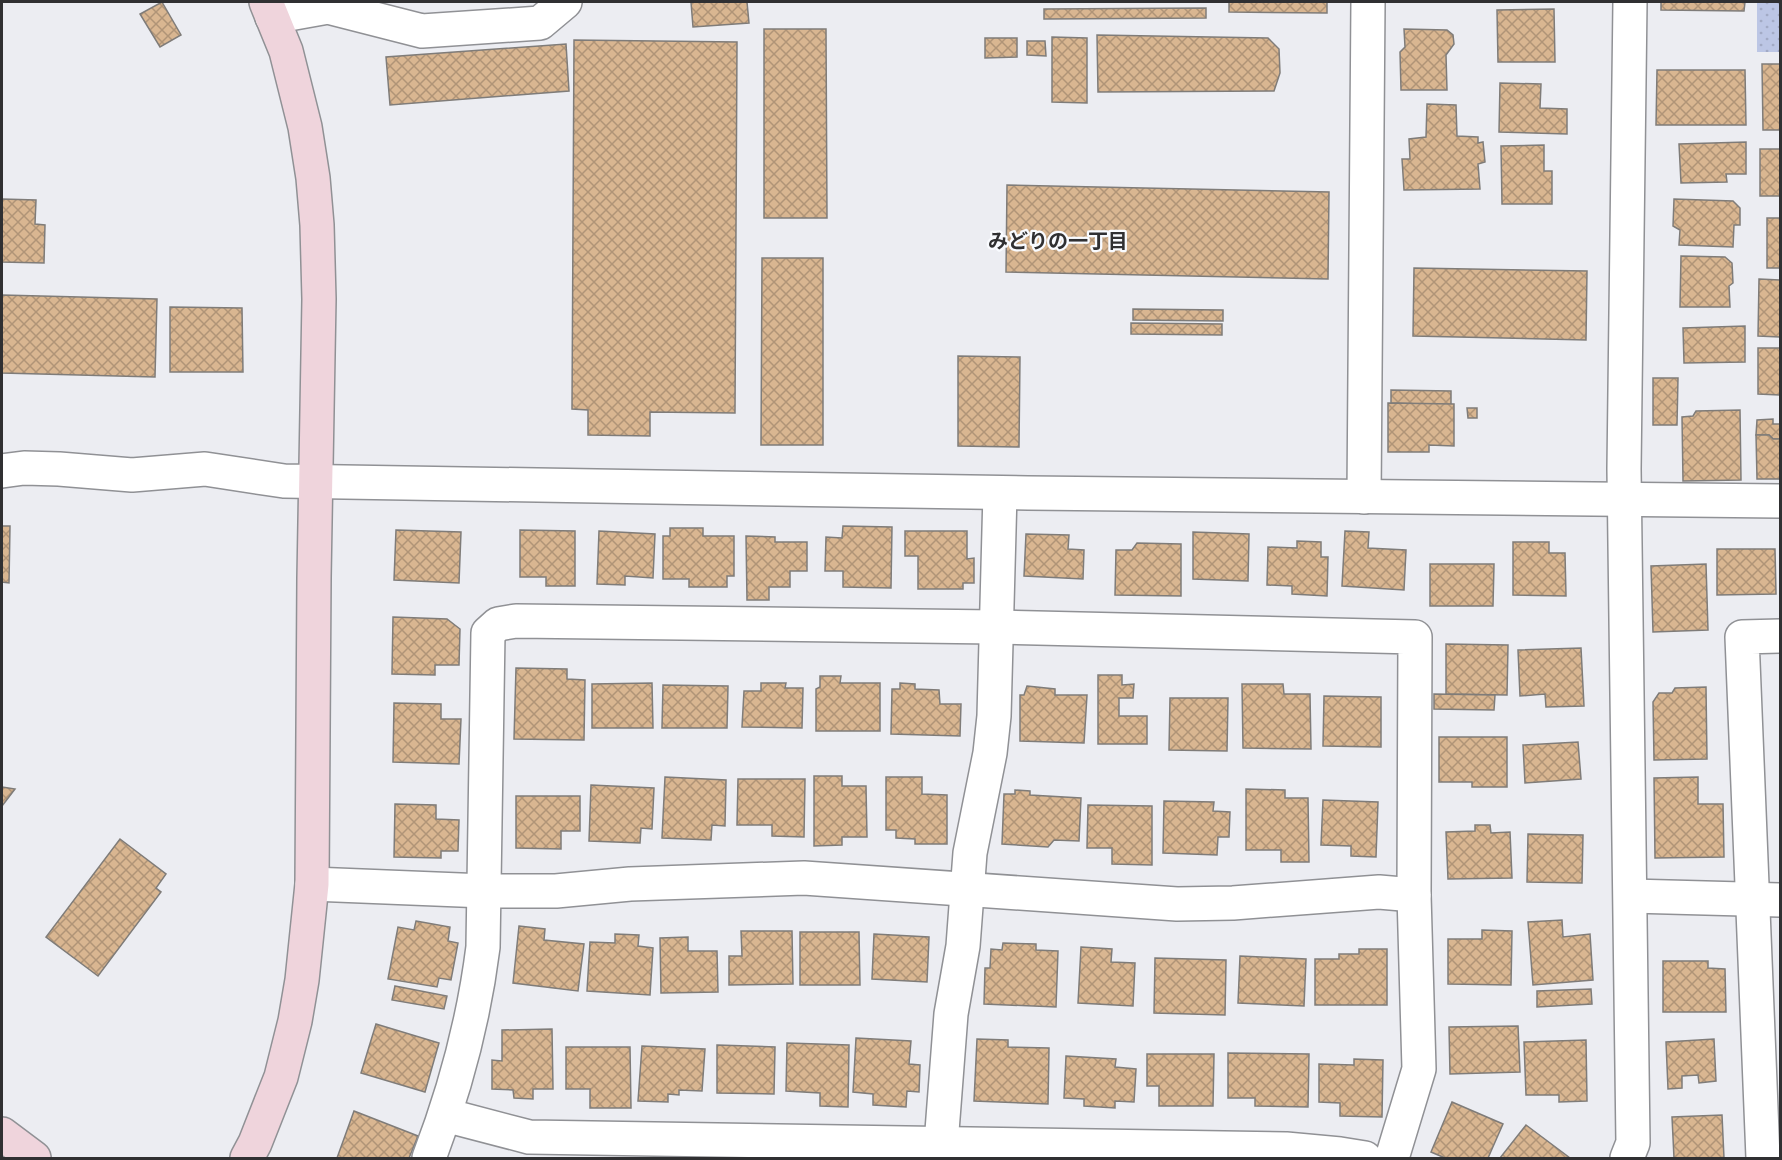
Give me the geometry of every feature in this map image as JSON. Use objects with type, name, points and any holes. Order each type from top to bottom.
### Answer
[{"type":"street","points":[[247,1158],[281,1077],[295,1021],[302,980],[312,884],[315,482],[319,299],[317,225],[305,127],[286,51],[269,9],[328,7],[423,31],[540,23],[565,2]]},
{"type":"street","points":[[1364,497],[1368,2]]},
{"type":"street","points":[[1630,2],[1625,498],[1634,1153]]},
{"type":"street","points":[[2,471],[24,468],[60,469],[132,475],[205,470],[284,481],[315,482],[1780,501]]},
{"type":"street","points":[[941,1144],[951,1014],[963,946],[970,853],[990,753],[994,716],[1000,492]]},
{"type":"street","points":[[429,1158],[446,1115],[477,996],[483,947],[488,633],[498,624],[516,621],[995,627],[1415,637],[1414,895],[1419,1069],[1392,1158]]},
{"type":"street","points":[[1769,1139],[1766,900],[1742,636],[1780,636]]},
{"type":"street","points":[[312,884],[485,891],[556,891],[630,884],[804,878],[1177,904],[1233,903],[1379,892],[1414,895]]},
{"type":"street","points":[[1631,897],[1766,900]]},
{"type":"street","points":[[446,1115],[529,1137],[724,1150],[941,1144],[1108,1153],[1286,1149],[1365,1158]]},
{"type":"street","points":[[2,1134],[34,1158]]},
{"type":"shaded area","points":[[1757,2],[1780,2],[1780,52],[1757,52]]},
{"type":"building","points":[[162,2],[181,35],[160,47],[140,14]]},
{"type":"building","points":[[691,2],[747,2],[749,23],[693,27]]},
{"type":"building","points":[[1229,2],[1327,2],[1327,13],[1229,12]]},
{"type":"building","points":[[1661,2],[1745,2],[1744,11],[1661,10]]},
{"type":"building","points":[[1206,8],[1206,18],[1044,19],[1044,9]]},
{"type":"building","points":[[1554,9],[1555,62],[1498,62],[1497,10]]},
{"type":"building","points":[[764,29],[826,29],[827,218],[764,218]]},
{"type":"building","points":[[1404,29],[1447,30],[1453,35],[1454,44],[1446,55],[1447,90],[1401,90],[1400,52],[1405,47]]},
{"type":"building","points":[[1097,35],[1268,38],[1279,49],[1280,73],[1274,91],[1098,92]]},
{"type":"building","points":[[1052,37],[1087,38],[1087,103],[1052,102]]},
{"type":"building","points":[[985,38],[1017,38],[1017,57],[985,58]]},
{"type":"building","points":[[574,40],[737,42],[735,413],[650,412],[650,436],[588,435],[588,410],[572,409]]},
{"type":"building","points":[[1027,41],[1045,41],[1046,56],[1027,55]]},
{"type":"building","points":[[566,44],[569,91],[390,105],[386,57]]},
{"type":"building","points":[[1762,64],[1780,64],[1780,130],[1763,130]]},
{"type":"building","points":[[1657,70],[1745,70],[1746,125],[1656,125]]},
{"type":"building","points":[[1500,83],[1541,84],[1540,108],[1567,109],[1567,134],[1499,132]]},
{"type":"building","points":[[1427,104],[1456,105],[1457,136],[1478,137],[1478,143],[1483,142],[1485,162],[1478,164],[1480,189],[1404,190],[1402,159],[1410,159],[1409,139],[1426,137]]},
{"type":"building","points":[[1746,142],[1746,174],[1726,174],[1727,182],[1681,183],[1679,144]]},
{"type":"building","points":[[1544,145],[1544,171],[1552,171],[1552,204],[1502,204],[1501,146]]},
{"type":"building","points":[[1760,149],[1780,149],[1780,196],[1760,196]]},
{"type":"building","points":[[1007,185],[1329,192],[1328,279],[1006,272]]},
{"type":"building","points":[[2,199],[36,200],[35,224],[45,225],[44,263],[2,262]]},
{"type":"building","points":[[1674,199],[1733,201],[1740,208],[1740,225],[1734,225],[1733,247],[1679,245],[1680,230],[1673,226]]},
{"type":"building","points":[[1767,218],[1780,218],[1780,268],[1767,268]]},
{"type":"building","points":[[1681,256],[1725,257],[1732,263],[1733,283],[1729,286],[1730,307],[1680,307]]},
{"type":"building","points":[[762,258],[823,258],[823,445],[761,445]]},
{"type":"building","points":[[1414,268],[1587,271],[1586,340],[1413,336]]},
{"type":"building","points":[[1759,279],[1780,280],[1780,337],[1758,336]]},
{"type":"building","points":[[2,295],[157,299],[155,377],[2,373]]},
{"type":"building","points":[[170,307],[242,308],[243,372],[170,372]]},
{"type":"building","points":[[1133,309],[1223,310],[1223,321],[1133,320]]},
{"type":"building","points":[[1131,323],[1222,324],[1222,335],[1131,334]]},
{"type":"building","points":[[1745,326],[1745,362],[1684,363],[1683,328]]},
{"type":"building","points":[[1758,348],[1780,348],[1780,395],[1758,394]]},
{"type":"building","points":[[958,356],[1020,357],[1019,447],[958,446]]},
{"type":"building","points":[[1653,378],[1678,378],[1677,425],[1653,425]]},
{"type":"building","points":[[1391,390],[1451,391],[1451,405],[1391,403]]},
{"type":"building","points":[[1388,403],[1454,404],[1454,446],[1429,445],[1429,452],[1388,452]]},
{"type":"building","points":[[1467,408],[1477,408],[1477,418],[1468,418]]},
{"type":"building","points":[[1740,410],[1741,480],[1683,481],[1682,417],[1693,416],[1696,411]]},
{"type":"building","points":[[1773,419],[1773,424],[1780,424],[1780,439],[1773,439],[1769,435],[1756,435],[1757,420]]},
{"type":"building","points":[[1756,435],[1769,435],[1773,439],[1780,439],[1780,479],[1757,479]]},
{"type":"building","points":[[2,526],[10,526],[9,583],[2,582]]},
{"type":"building","points":[[843,526],[892,527],[891,588],[843,587],[843,571],[825,571],[826,537],[842,538]]},
{"type":"building","points":[[670,528],[703,528],[703,536],[734,536],[734,576],[727,576],[727,587],[689,587],[689,579],[663,579],[663,536],[670,536]]},
{"type":"building","points":[[396,530],[461,532],[459,583],[394,580]]},
{"type":"building","points":[[520,530],[575,531],[575,586],[546,586],[546,577],[520,577]]},
{"type":"building","points":[[599,531],[655,534],[653,578],[625,576],[625,585],[597,584]]},
{"type":"building","points":[[905,531],[967,531],[967,559],[974,558],[974,583],[963,583],[963,589],[918,589],[918,556],[905,556]]},
{"type":"building","points":[[1345,531],[1369,532],[1368,548],[1406,550],[1404,590],[1342,586]]},
{"type":"building","points":[[1193,532],[1249,534],[1248,581],[1193,579]]},
{"type":"building","points":[[1026,534],[1069,535],[1068,549],[1084,550],[1083,579],[1024,576]]},
{"type":"building","points":[[746,536],[775,537],[775,542],[807,542],[807,571],[790,571],[790,587],[769,587],[769,600],[747,600]]},
{"type":"building","points":[[1297,541],[1321,542],[1321,557],[1328,557],[1327,596],[1292,594],[1292,586],[1267,585],[1268,547],[1297,548]]},
{"type":"building","points":[[1513,542],[1549,542],[1549,553],[1565,553],[1566,596],[1513,595]]},
{"type":"building","points":[[1137,543],[1181,544],[1181,596],[1115,595],[1116,550],[1132,550]]},
{"type":"building","points":[[1717,549],[1775,549],[1776,594],[1717,595]]},
{"type":"building","points":[[1430,564],[1494,564],[1493,606],[1430,606]]},
{"type":"building","points":[[1706,564],[1708,630],[1653,632],[1651,566]]},
{"type":"building","points":[[393,617],[447,619],[460,629],[459,665],[435,665],[435,675],[392,674]]},
{"type":"building","points":[[1446,644],[1508,645],[1507,695],[1446,694]]},
{"type":"building","points":[[1581,648],[1584,706],[1546,707],[1545,694],[1520,696],[1518,650]]},
{"type":"building","points":[[516,668],[567,669],[567,679],[585,680],[584,740],[514,739]]},
{"type":"building","points":[[1098,675],[1122,675],[1122,685],[1134,684],[1133,698],[1119,698],[1119,716],[1147,716],[1147,744],[1098,744]]},
{"type":"building","points":[[820,676],[841,676],[840,683],[880,683],[880,731],[816,731],[816,689],[820,687]]},
{"type":"building","points":[[652,683],[653,728],[592,728],[592,684]]},
{"type":"building","points":[[761,683],[786,683],[785,688],[803,688],[802,728],[742,727],[744,691],[761,691]]},
{"type":"building","points":[[900,683],[915,684],[915,689],[939,690],[940,704],[961,704],[960,736],[891,734],[892,689],[900,689]]},
{"type":"building","points":[[1242,684],[1283,684],[1284,694],[1310,694],[1311,749],[1243,748]]},
{"type":"building","points":[[663,685],[728,686],[727,728],[662,728]]},
{"type":"building","points":[[1027,686],[1055,689],[1055,695],[1087,695],[1084,743],[1020,741],[1020,695],[1024,695]]},
{"type":"building","points":[[1706,687],[1707,759],[1654,760],[1653,702],[1659,693],[1672,693],[1675,688]]},
{"type":"building","points":[[1434,694],[1495,695],[1494,710],[1434,709]]},
{"type":"building","points":[[1324,696],[1381,697],[1381,747],[1323,746]]},
{"type":"building","points":[[1170,698],[1228,698],[1227,751],[1169,750]]},
{"type":"building","points":[[394,703],[441,704],[441,719],[461,719],[459,764],[393,762]]},
{"type":"building","points":[[1439,737],[1507,737],[1507,787],[1472,787],[1472,782],[1439,782]]},
{"type":"building","points":[[1578,742],[1581,779],[1525,783],[1523,745]]},
{"type":"building","points":[[814,776],[842,776],[842,786],[866,786],[867,837],[842,837],[842,845],[814,846]]},
{"type":"building","points":[[665,777],[726,780],[725,826],[712,825],[711,840],[662,838]]},
{"type":"building","points":[[886,777],[922,777],[922,794],[947,795],[947,844],[915,844],[915,839],[896,838],[896,830],[886,830]]},
{"type":"building","points":[[1698,777],[1698,804],[1723,804],[1724,857],[1655,858],[1654,778]]},
{"type":"building","points":[[738,779],[805,779],[804,837],[772,836],[772,825],[737,825]]},
{"type":"building","points":[[591,785],[654,788],[652,829],[641,828],[640,843],[589,841]]},
{"type":"building","points":[[2,787],[15,789],[2,806]]},
{"type":"building","points":[[1246,789],[1285,790],[1285,798],[1308,798],[1309,862],[1281,862],[1281,850],[1246,850]]},
{"type":"building","points":[[1015,790],[1030,791],[1030,795],[1081,798],[1079,841],[1054,840],[1048,847],[1002,844],[1004,794],[1015,794]]},
{"type":"building","points":[[516,796],[580,796],[580,831],[561,831],[561,849],[516,848]]},
{"type":"building","points":[[1323,800],[1378,802],[1376,857],[1351,856],[1351,846],[1321,845]]},
{"type":"building","points":[[1164,801],[1214,802],[1213,811],[1230,812],[1229,837],[1218,837],[1217,855],[1163,853]]},
{"type":"building","points":[[395,804],[436,805],[436,819],[459,820],[458,851],[441,851],[441,858],[394,857]]},
{"type":"building","points":[[1088,805],[1152,806],[1152,865],[1112,864],[1112,848],[1087,848]]},
{"type":"building","points":[[1475,825],[1490,825],[1491,833],[1510,832],[1512,878],[1448,879],[1446,832],[1475,831]]},
{"type":"building","points":[[1528,834],[1583,835],[1582,883],[1527,882]]},
{"type":"building","points":[[120,839],[166,874],[156,888],[161,892],[98,976],[46,937]]},
{"type":"building","points":[[1562,920],[1563,937],[1590,934],[1593,980],[1533,985],[1528,922]]},
{"type":"building","points":[[416,921],[450,927],[448,941],[458,943],[451,980],[439,978],[437,987],[388,979],[398,927],[414,930]]},
{"type":"building","points":[[519,926],[545,929],[544,940],[584,944],[578,991],[513,983]]},
{"type":"building","points":[[1482,930],[1512,931],[1511,985],[1448,984],[1448,939],[1482,939]]},
{"type":"building","points":[[741,931],[792,931],[793,984],[729,985],[729,956],[742,956]]},
{"type":"building","points":[[800,932],[859,932],[860,985],[800,985]]},
{"type":"building","points":[[615,934],[639,935],[638,946],[653,948],[650,995],[587,991],[590,942],[615,943]]},
{"type":"building","points":[[874,934],[929,937],[927,982],[872,979]]},
{"type":"building","points":[[688,937],[688,951],[717,951],[718,992],[661,993],[660,938]]},
{"type":"building","points":[[1003,943],[1036,944],[1036,950],[1058,951],[1056,1007],[984,1004],[985,968],[990,968],[991,949],[1002,950]]},
{"type":"building","points":[[1081,947],[1112,949],[1111,962],[1135,963],[1133,1006],[1078,1003]]},
{"type":"building","points":[[1359,949],[1387,949],[1387,1005],[1315,1005],[1315,959],[1339,959],[1339,954],[1359,954]]},
{"type":"building","points":[[1240,956],[1306,959],[1304,1006],[1238,1003]]},
{"type":"building","points":[[1155,958],[1226,960],[1225,1015],[1154,1013]]},
{"type":"building","points":[[1663,961],[1708,961],[1708,968],[1725,969],[1726,1012],[1663,1012]]},
{"type":"building","points":[[395,986],[447,996],[444,1009],[392,1000]]},
{"type":"building","points":[[1591,989],[1592,1004],[1537,1007],[1537,991]]},
{"type":"building","points":[[376,1024],[439,1043],[425,1092],[361,1073]]},
{"type":"building","points":[[1518,1026],[1520,1072],[1450,1074],[1449,1027]]},
{"type":"building","points":[[552,1029],[553,1089],[533,1089],[533,1099],[514,1098],[513,1090],[492,1089],[492,1060],[502,1061],[502,1030]]},
{"type":"building","points":[[856,1038],[911,1041],[909,1064],[920,1065],[919,1092],[907,1091],[906,1107],[873,1105],[873,1094],[853,1092]]},
{"type":"building","points":[[977,1039],[1008,1040],[1008,1047],[1049,1048],[1048,1104],[974,1101]]},
{"type":"building","points":[[1714,1039],[1716,1081],[1699,1083],[1698,1075],[1682,1076],[1682,1088],[1668,1089],[1666,1042]]},
{"type":"building","points":[[1586,1040],[1587,1101],[1559,1102],[1559,1095],[1526,1095],[1524,1042]]},
{"type":"building","points":[[787,1043],[849,1045],[848,1107],[820,1106],[820,1093],[786,1091]]},
{"type":"building","points":[[717,1045],[775,1047],[774,1094],[717,1093]]},
{"type":"building","points":[[642,1046],[705,1049],[702,1091],[679,1090],[679,1095],[668,1094],[668,1102],[638,1101]]},
{"type":"building","points":[[566,1047],[630,1047],[631,1108],[590,1108],[590,1089],[566,1089]]},
{"type":"building","points":[[1228,1053],[1309,1054],[1308,1107],[1255,1106],[1255,1098],[1228,1098]]},
{"type":"building","points":[[1147,1054],[1214,1054],[1213,1106],[1159,1106],[1159,1086],[1147,1086]]},
{"type":"building","points":[[1066,1056],[1116,1059],[1115,1067],[1136,1069],[1134,1102],[1115,1101],[1115,1108],[1084,1106],[1084,1099],[1064,1098]]},
{"type":"building","points":[[1354,1059],[1383,1060],[1382,1117],[1340,1116],[1340,1103],[1319,1102],[1319,1064],[1354,1065]]},
{"type":"building","points":[[1452,1102],[1503,1124],[1488,1158],[1445,1158],[1431,1152]]},
{"type":"building","points":[[354,1111],[418,1136],[409,1158],[337,1158]]},
{"type":"building","points":[[1722,1115],[1724,1158],[1674,1158],[1672,1117]]},
{"type":"building","points":[[1526,1125],[1570,1158],[1500,1158]]},
{"type":"district","name":"みどりの一丁目","points":[[1058,241]]}]
